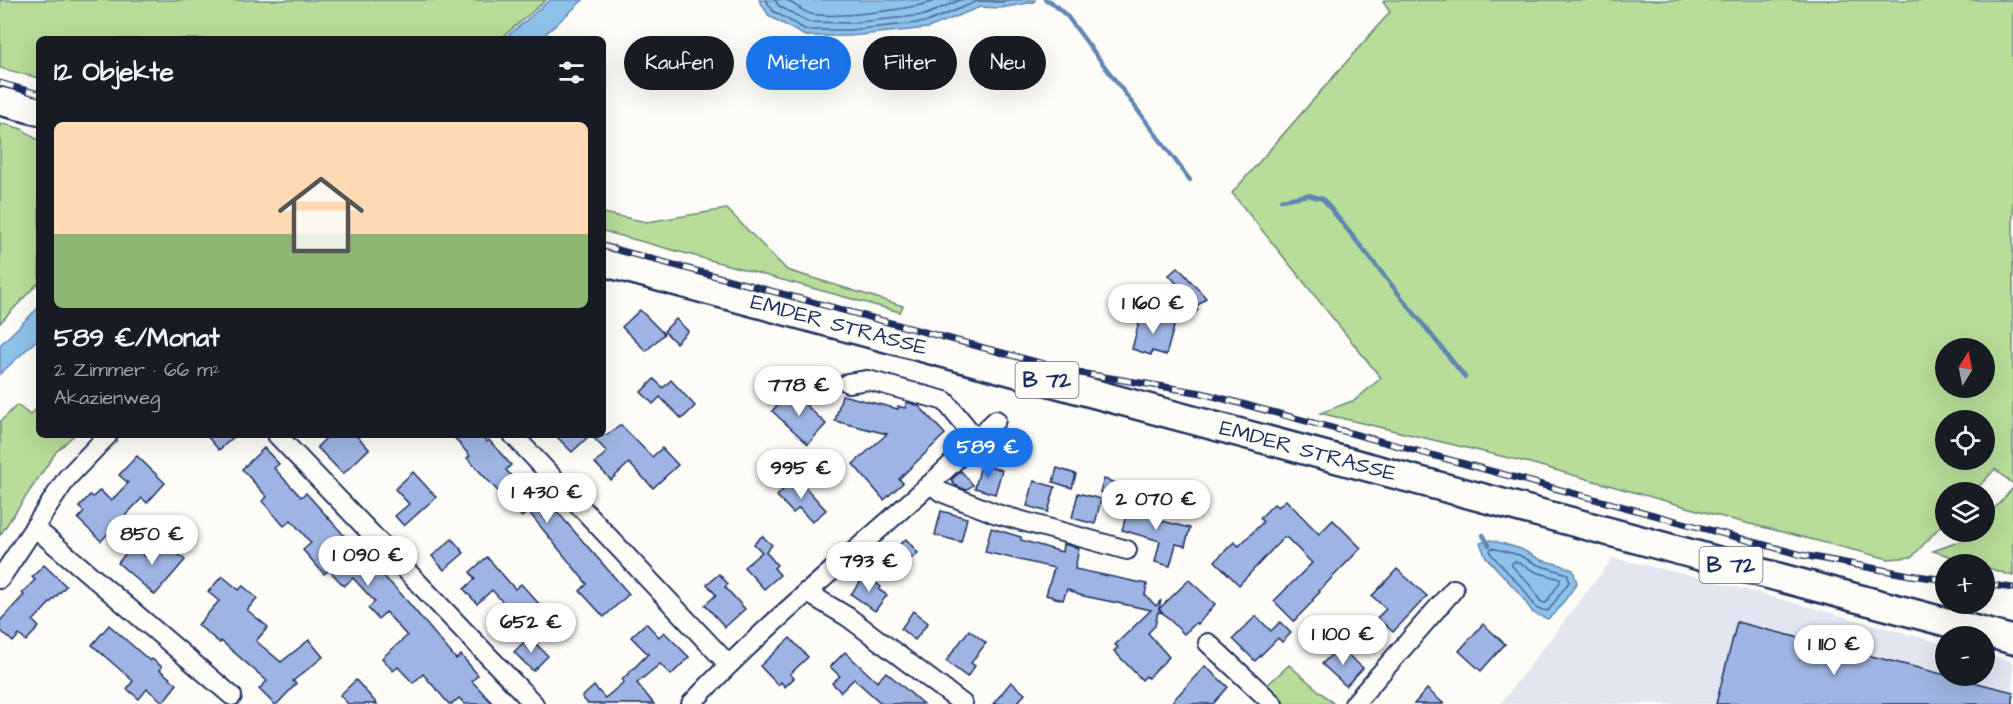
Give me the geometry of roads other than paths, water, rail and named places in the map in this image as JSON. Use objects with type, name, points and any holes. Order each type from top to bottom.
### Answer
[{"type":"main road","points":[[0,101],[36,110]]},
{"type":"main road","name":"EMDER STRASSE","points":[[606,263],[2013,640]]},
{"type":"street","points":[[848,383],[868,380],[945,401],[976,439]]},
{"type":"street","points":[[691,704],[728,664],[806,592],[931,484],[996,420]]},
{"type":"street","points":[[0,579],[67,478],[105,438]]},
{"type":"street","points":[[280,438],[534,704]]},
{"type":"street","points":[[516,438],[728,664]]},
{"type":"street","points":[[931,484],[941,492],[997,514],[1127,550]]},
{"type":"street","points":[[34,526],[232,696]]},
{"type":"street","points":[[1354,704],[1454,589]]},
{"type":"street","points":[[806,592],[848,617],[963,704]]},
{"type":"street","points":[[1208,643],[1273,704]]},
{"type":"water","points":[[550,0],[583,0],[543,36],[508,36]]},
{"type":"water","points":[[759,0],[1035,0],[1001,8],[980,7],[928,28],[850,36],[805,36],[769,16]]},
{"type":"water","points":[[36,310],[36,341],[0,374],[0,345]]},
{"type":"water","points":[[1491,540],[1521,549],[1541,560],[1573,570],[1577,583],[1557,611],[1548,619],[1533,613],[1520,594],[1486,557],[1480,543]]},
{"type":"waterway","points":[[1045,0],[1050,1],[1067,16],[1190,180]]},
{"type":"waterway","points":[[1281,200],[1308,195],[1323,199],[1465,377]]},
{"type":"waterway","points":[[1483,535],[1489,545]]},
{"type":"railway","points":[[0,83],[36,93]]},
{"type":"railway","points":[[606,247],[1074,372],[1202,393],[1802,555],[1935,578]]},
{"type":"railway","points":[[1995,586],[2013,588]]}]
